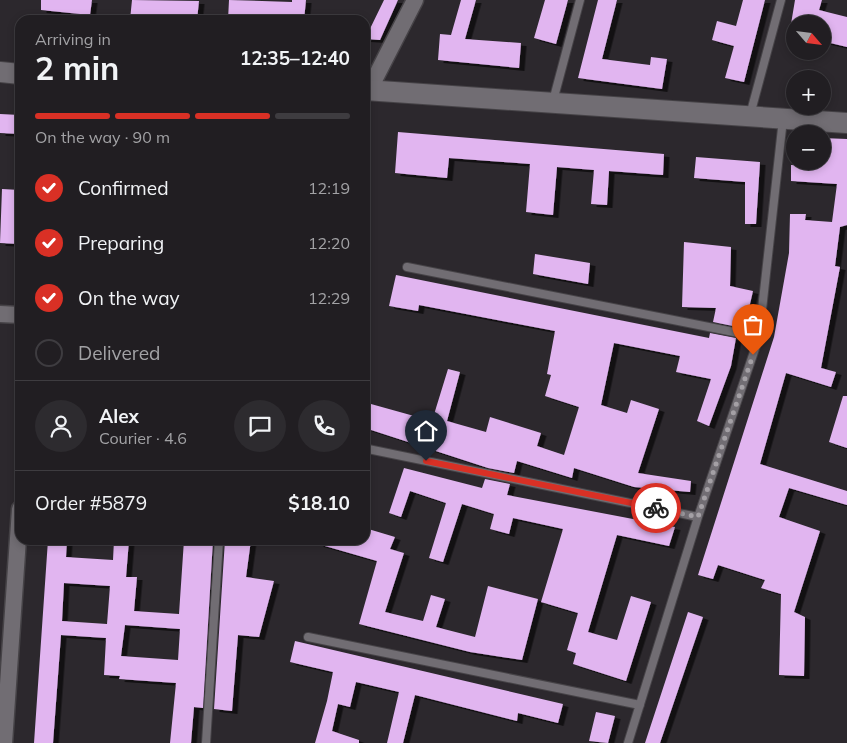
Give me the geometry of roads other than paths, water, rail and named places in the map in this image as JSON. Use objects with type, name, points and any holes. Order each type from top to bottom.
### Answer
[{"type":"street","points":[[370,84],[415,0]]},
{"type":"street","points":[[0,72],[15,74]]},
{"type":"street","points":[[370,90],[552,101],[847,123]]},
{"type":"street","points":[[0,314],[15,315]]},
{"type":"street","points":[[4,743],[18,545]]},
{"type":"lane","points":[[552,101],[580,0]]},
{"type":"lane","points":[[750,115],[781,0]]},
{"type":"lane","points":[[628,743],[698,517],[759,337],[783,119]]},
{"type":"lane","points":[[407,267],[759,337]]},
{"type":"lane","points":[[370,449],[698,517]]},
{"type":"lane","points":[[206,743],[219,545]]},
{"type":"lane","points":[[308,637],[640,705]]}]
